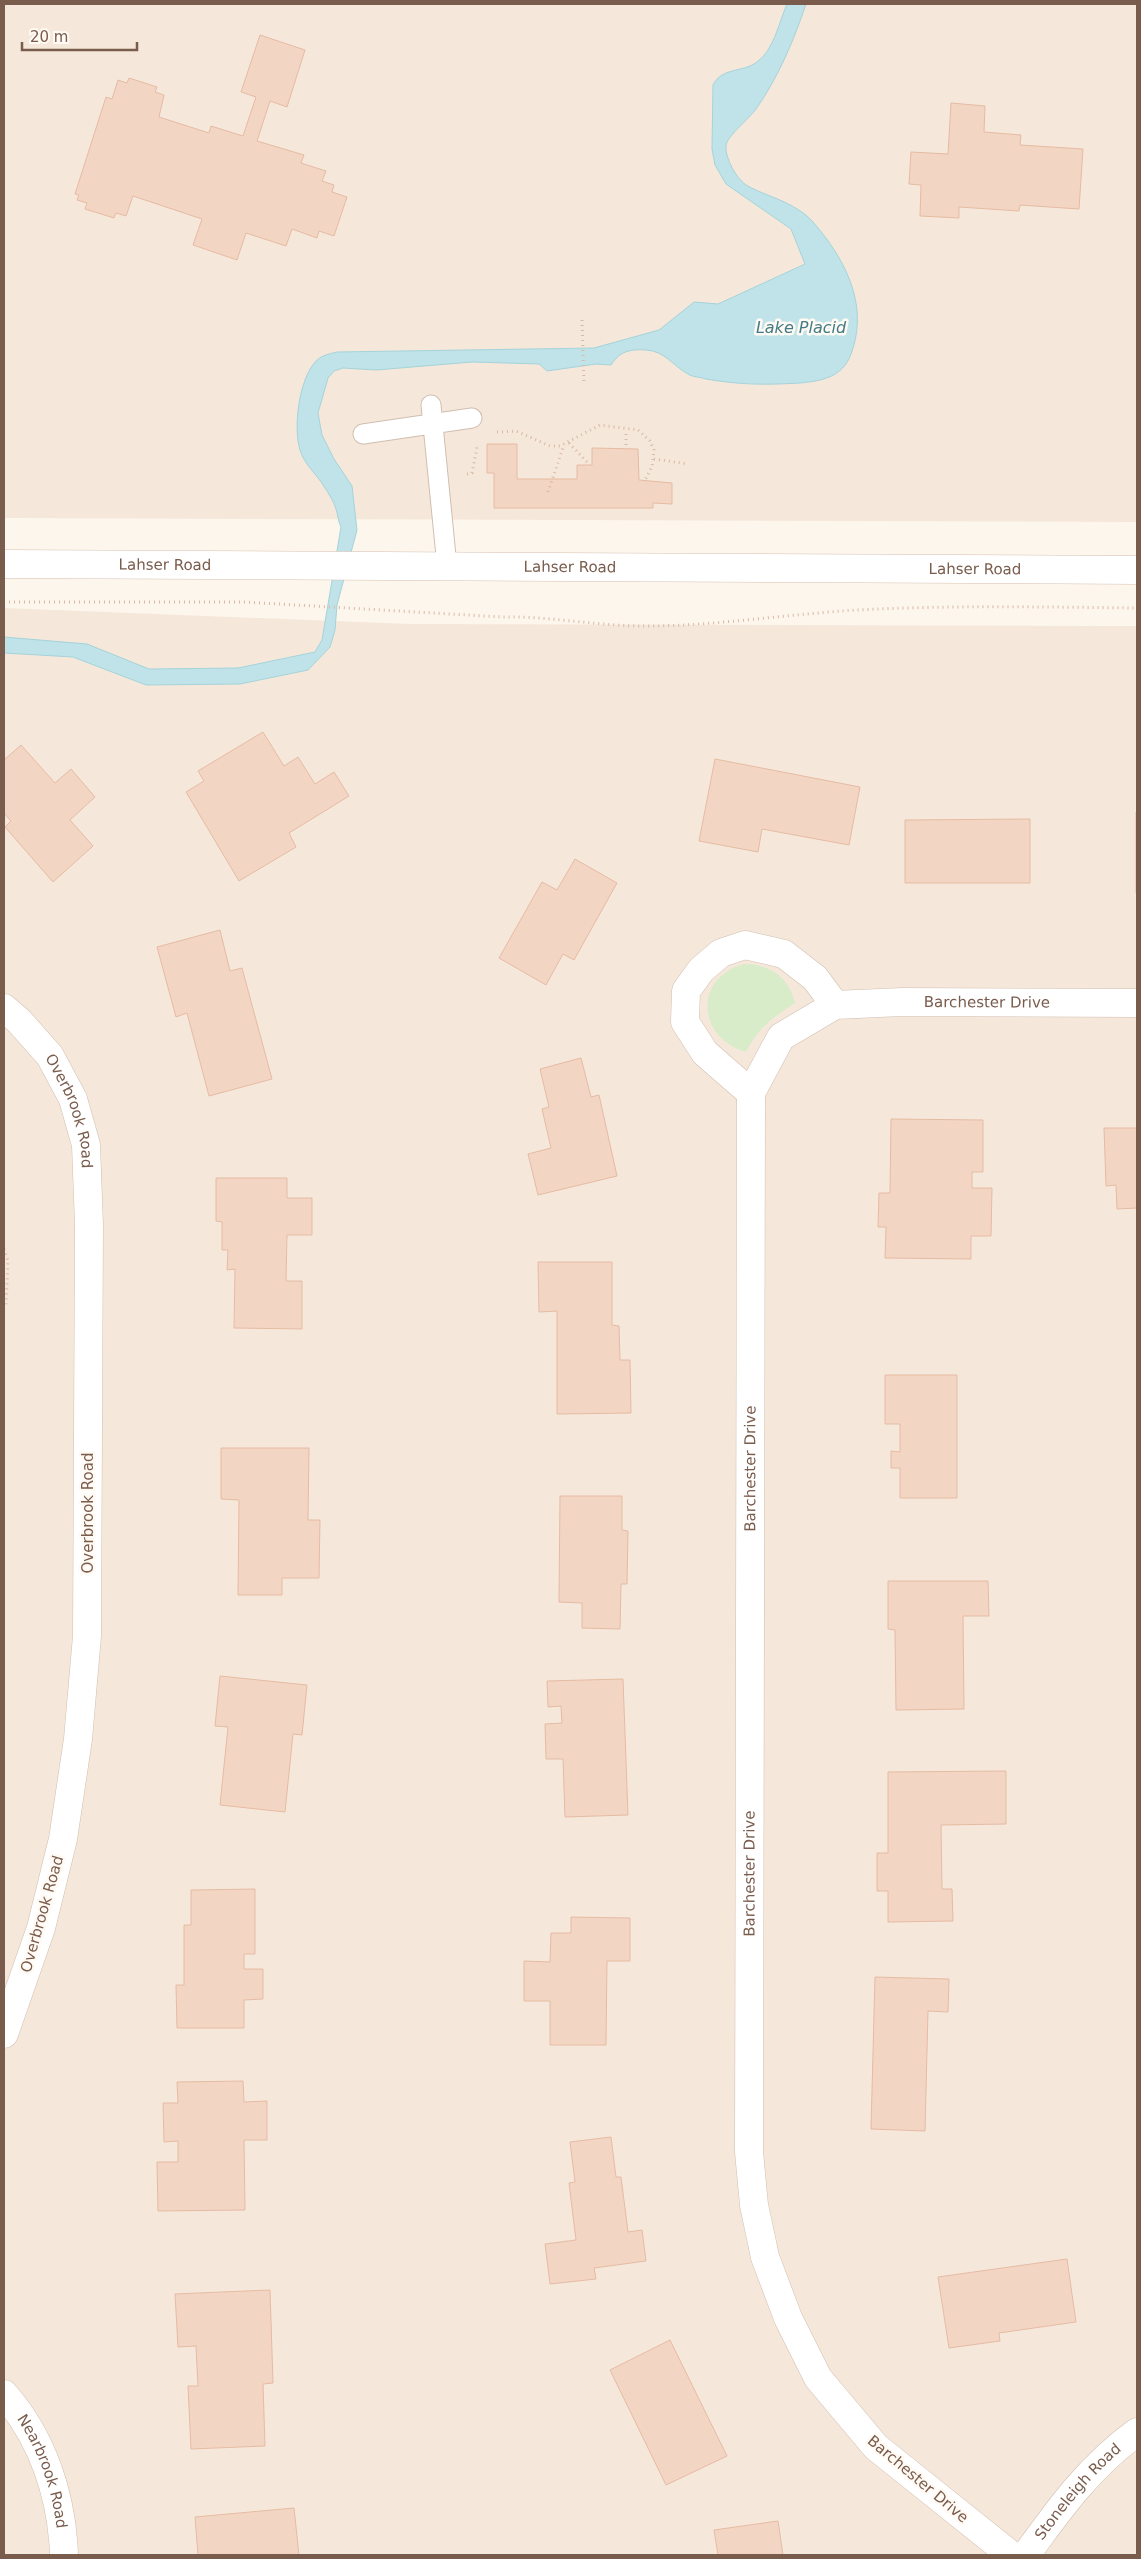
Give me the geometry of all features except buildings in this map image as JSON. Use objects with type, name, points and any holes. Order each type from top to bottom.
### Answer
[{"type":"street","name":"Lahser Road","points":[[4,564],[298,564],[1137,570]]},
{"type":"street","points":[[750,1093],[705,1053],[685,1022],[686,991],[701,970],[721,953],[745,945],[784,954],[815,978],[835,1005]]},
{"type":"street","name":"Barchester Drive","points":[[1011,2555],[876,2447],[818,2378],[788,2318],[765,2257],[754,2205],[749,2152],[750,1093],[781,1037],[835,1005],[902,1002],[1137,1003]]},
{"type":"street","name":"Overbrook Road","points":[[4,1008],[50,1056],[73,1099],[86,1145],[89,1225],[87,1636],[78,1739],[63,1839],[41,1928],[4,2034]]},
{"type":"street","name":"Nearbrook Road","points":[[4,2394],[19,2411],[42,2455],[54,2486],[64,2555]]},
{"type":"street","name":"Stoneleigh Road","points":[[1026,2555],[1070,2493],[1137,2432]]},
{"type":"lane","points":[[431,405],[447,566]]},
{"type":"lane","points":[[363,434],[472,418]]},
{"type":"path","points":[[582,320],[584,385]]},
{"type":"path","points":[[493,433],[504,430],[516,431],[550,446],[567,444],[590,429],[600,425],[643,433],[654,450],[654,459],[645,480]]},
{"type":"path","points":[[626,430],[626,445]]},
{"type":"path","points":[[439,478],[472,473],[477,444]]},
{"type":"path","points":[[567,444],[587,462]]},
{"type":"path","points":[[548,492],[567,444]]},
{"type":"path","points":[[654,459],[688,464]]},
{"type":"path","points":[[4,602],[244,602],[529,616],[611,626],[687,625],[856,610],[914,608],[1137,608]]},
{"type":"path","points":[[4,1249],[8,1261],[6,1305]]},
{"type":"shaded area","points":[[4,4],[1137,4],[1137,522],[4,518]]},
{"type":"shaded area","points":[[4,608],[410,624],[1137,626],[1137,2555],[4,2555]]},
{"type":"green space","points":[[744,964],[762,966],[777,974],[788,986],[795,1003],[766,1024],[746,1052],[730,1045],[718,1034],[710,1022],[708,1008],[709,994],[716,982],[727,971]]},
{"type":"water","name":"Lake Placid","points":[[787,4],[806,4],[791,45],[764,97],[753,113],[727,142],[726,151],[732,167],[742,182],[751,188],[791,205],[806,215],[826,238],[843,265],[854,293],[857,323],[856,338],[851,354],[843,368],[837,373],[824,379],[800,383],[764,384],[730,382],[692,376],[658,353],[640,350],[622,354],[611,365],[596,364],[547,371],[539,364],[472,362],[376,370],[343,368],[334,371],[328,378],[318,413],[322,435],[334,459],[352,486],[357,530],[337,605],[335,630],[330,647],[308,670],[240,684],[146,685],[73,657],[4,653],[4,637],[87,644],[149,669],[238,668],[315,652],[322,640],[341,527],[333,501],[305,461],[298,440],[298,416],[302,391],[310,369],[318,359],[337,352],[594,348],[659,330],[694,302],[718,304],[805,264],[791,229],[726,184],[715,165],[712,149],[713,85],[722,75],[745,68],[763,57],[772,43]]}]
